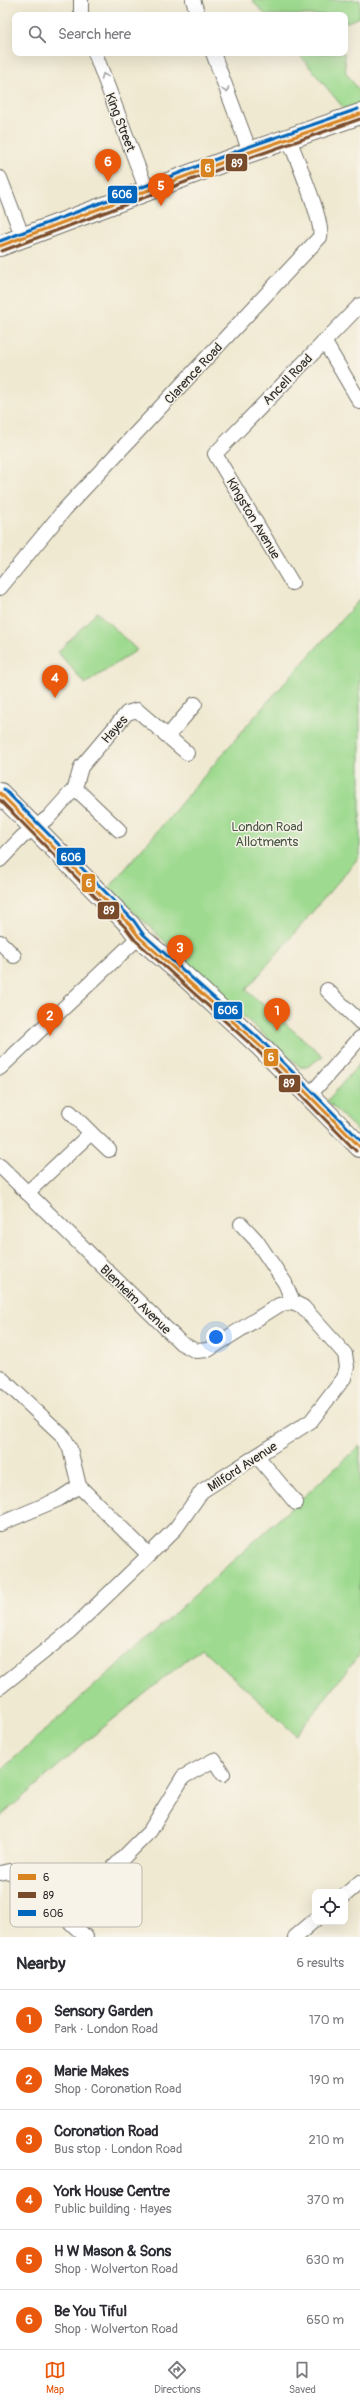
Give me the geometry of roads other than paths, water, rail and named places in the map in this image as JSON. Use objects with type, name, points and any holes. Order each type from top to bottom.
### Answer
[{"type":"street","points":[[81,0],[81,12]]},
{"type":"street","points":[[193,0],[197,12]]},
{"type":"street","name":"King Street","points":[[96,56],[147,191]]},
{"type":"street","points":[[213,56],[250,152]]},
{"type":"street","points":[[0,246],[250,152],[360,114]]},
{"type":"street","name":"Clarence Road","points":[[0,588],[65,509],[320,237],[322,232],[289,139]]},
{"type":"street","points":[[0,178],[23,238]]},
{"type":"street","name":"Ancell Road","points":[[215,454],[360,305]]},
{"type":"street","points":[[324,341],[360,402]]},
{"type":"street","name":"Kingston Avenue","points":[[215,454],[292,583]]},
{"type":"street","points":[[168,736],[195,704]]},
{"type":"street","name":"Hayes","points":[[0,860],[22,838],[49,817],[75,788],[81,767],[128,713],[137,710],[187,753]]},
{"type":"street","points":[[75,788],[119,830]]},
{"type":"street","points":[[0,793],[130,925],[139,938],[214,1004],[360,1147]]},
{"type":"street","points":[[0,1068],[139,938]]},
{"type":"street","points":[[0,942],[14,956]]},
{"type":"street","points":[[327,990],[360,1022]]},
{"type":"street","points":[[309,1096],[360,1038]]},
{"type":"street","points":[[70,1112],[109,1150]]},
{"type":"street","points":[[27,1193],[91,1133]]},
{"type":"street","name":"Blenheim Avenue","points":[[0,1166],[181,1343],[196,1351],[208,1350],[279,1305],[294,1302]]},
{"type":"street","name":"Milford Avenue","points":[[0,1687],[70,1631],[149,1555],[176,1528],[202,1491],[312,1422],[344,1378],[347,1367],[345,1354],[303,1307],[294,1302],[285,1283],[256,1240],[242,1224]]},
{"type":"street","points":[[0,1377],[64,1437],[70,1449],[79,1486],[149,1555]]},
{"type":"street","points":[[257,1456],[296,1503]]},
{"type":"street","points":[[0,1524],[60,1499],[79,1486]]},
{"type":"street","points":[[118,1863],[150,1831],[183,1777],[214,1760],[223,1774]]},
{"type":"street","points":[[0,1873],[10,1873]]},
{"type":"street","points":[[348,1892],[360,1882]]},
{"type":"street","points":[[295,1937],[312,1923]]},
{"type":"street","points":[[74,1927],[86,1937]]},
{"type":"place","name":"Be You Tiful","points":[[108,182]]},
{"type":"place","name":"H W Mason & Sons","points":[[161,206]]},
{"type":"place","name":"York House Centre","points":[[55,698]]},
{"type":"place","name":"Coronation Road","points":[[180,968]]},
{"type":"place","name":"Sensory Garden","points":[[277,1031]]},
{"type":"place","name":"Marie Makes","points":[[50,1036]]},
{"type":"park label","name":"London Road Allotments","points":[[267,834]]}]
